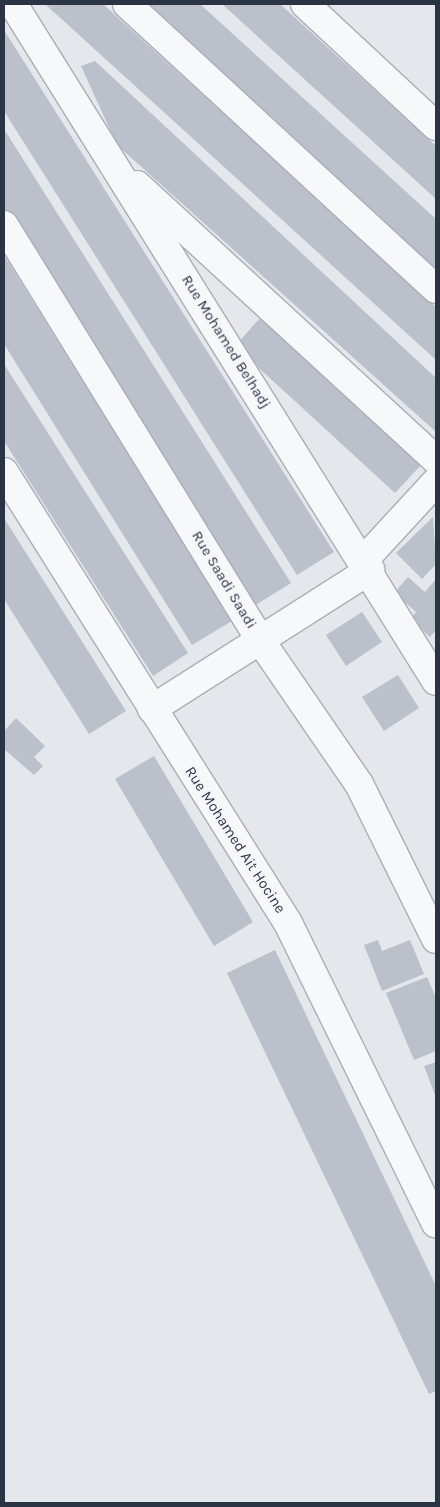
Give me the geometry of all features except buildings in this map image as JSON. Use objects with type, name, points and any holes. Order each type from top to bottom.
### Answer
[{"type":"street","name":"Rue Mohamed Belhadj","points":[[13,4],[410,636],[436,681]]},
{"type":"street","points":[[127,4],[436,290]]},
{"type":"street","points":[[305,4],[436,126]]},
{"type":"street","points":[[111,160],[436,460]]},
{"type":"street","name":"Rue Saadi Saadi","points":[[4,225],[260,640],[359,784],[436,939]]},
{"type":"street","name":"Rue Mohamed Ait Hocine","points":[[4,472],[152,710],[288,922],[436,1224]]},
{"type":"street","points":[[152,710],[260,640],[366,566],[433,493]]},
{"type":"street","points":[[410,636],[436,661]]}]
